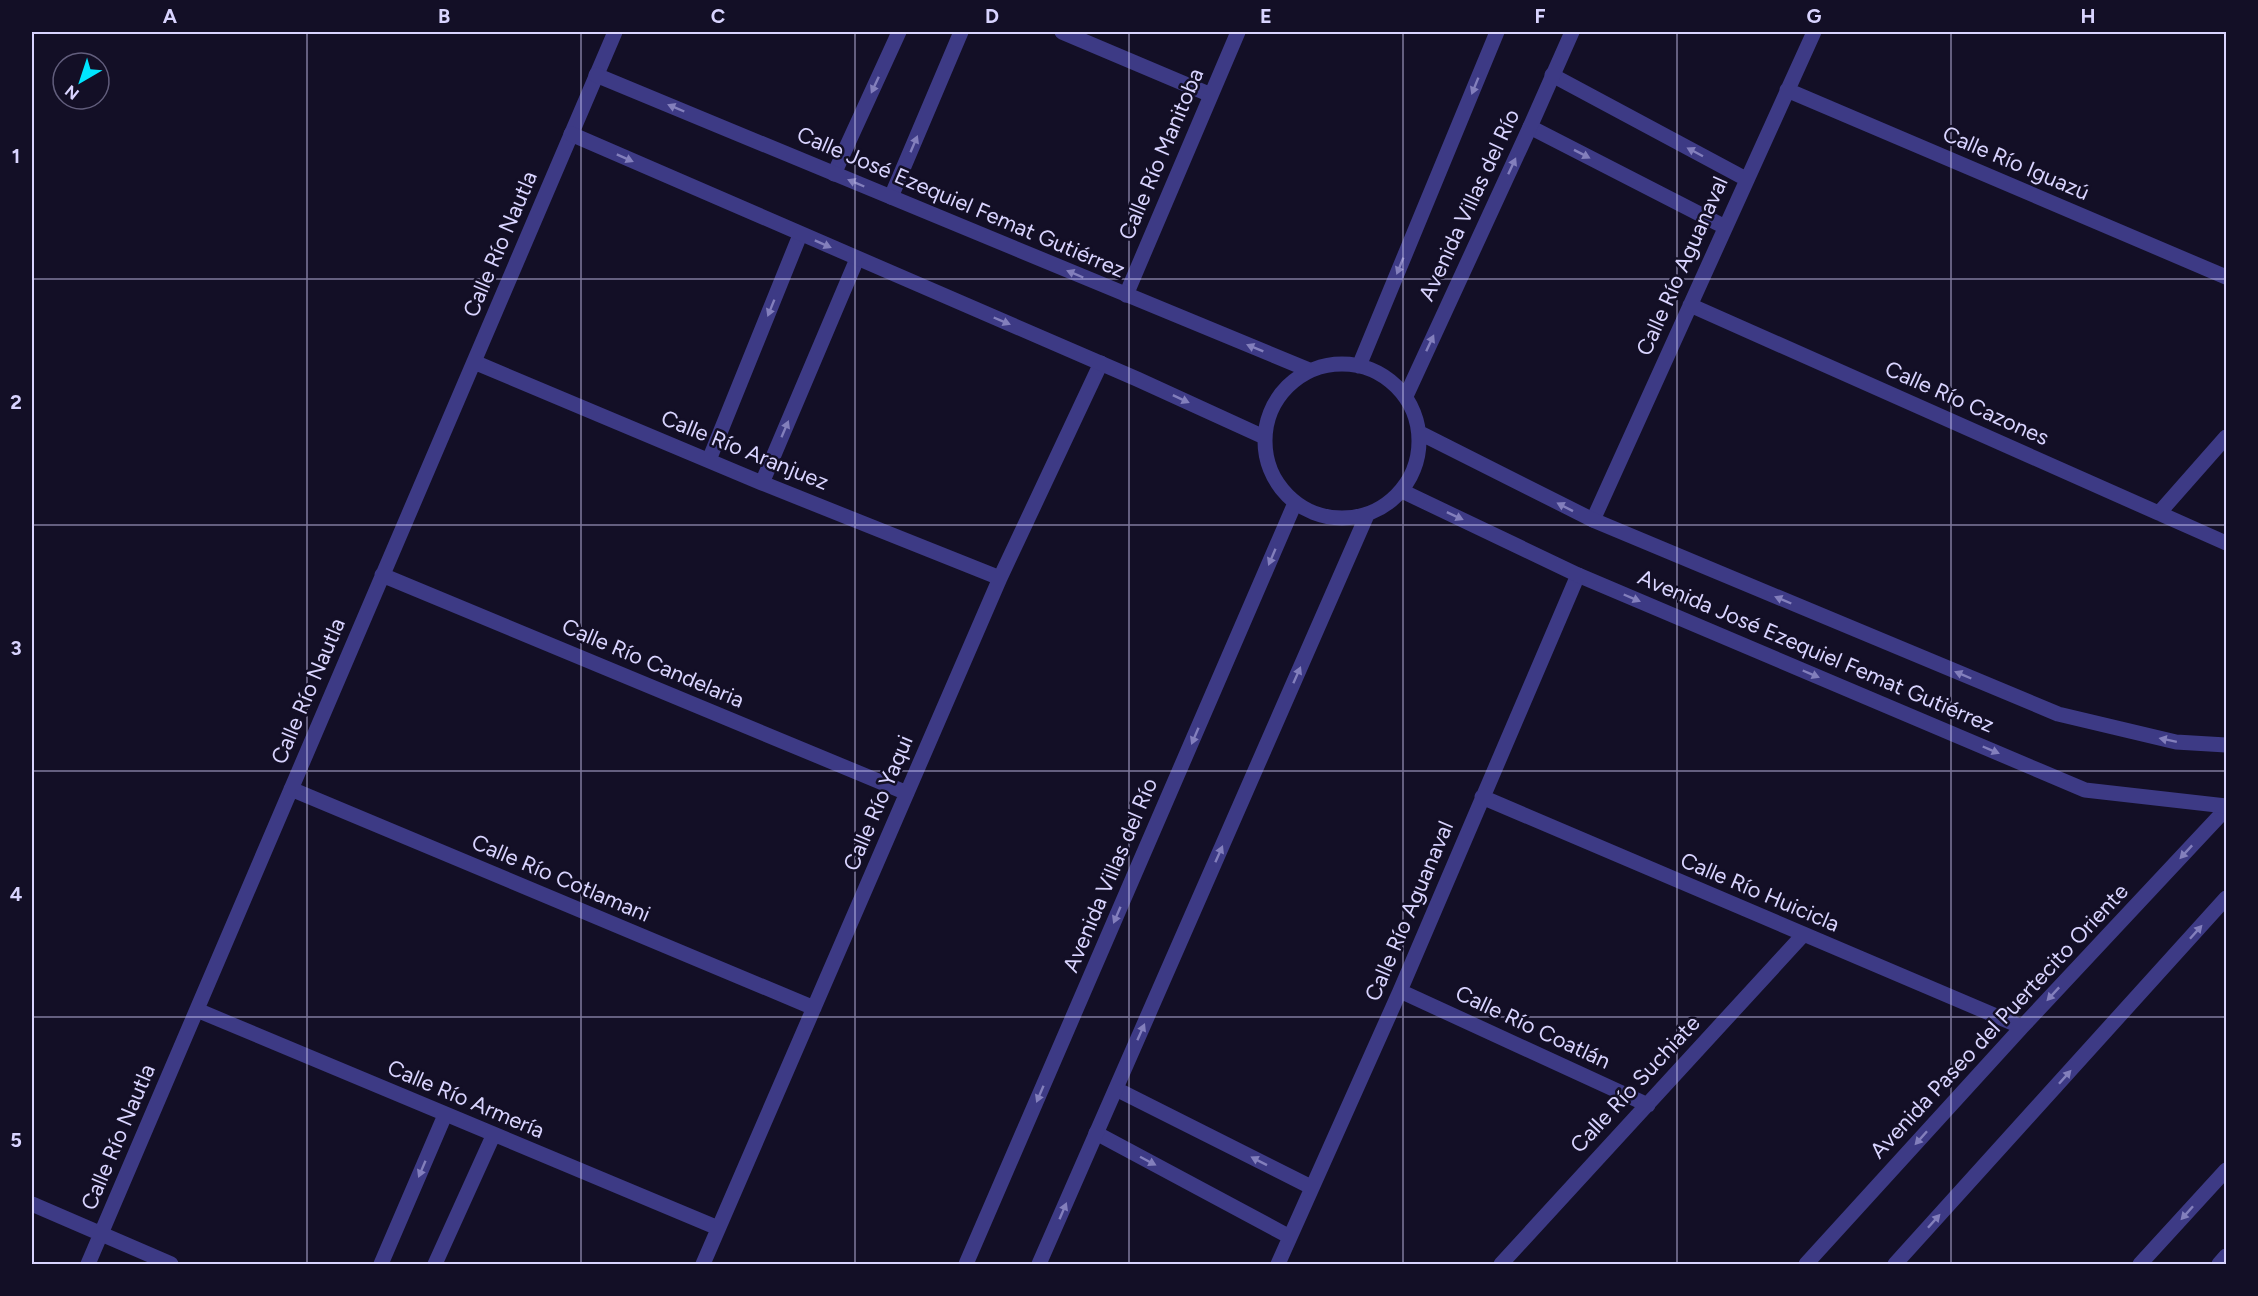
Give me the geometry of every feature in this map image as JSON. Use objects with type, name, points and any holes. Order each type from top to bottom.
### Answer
[{"type":"street","name":"Calle Río Nautla","points":[[88,1264],[615,32]]},
{"type":"street","points":[[834,174],[899,32]]},
{"type":"street","points":[[891,197],[961,32]]},
{"type":"street","points":[[1062,32],[1211,95]]},
{"type":"street","name":"Calle Río Manitoba","points":[[1125,295],[1238,32]]},
{"type":"street","name":"Avenida Villas del Río","points":[[1359,366],[1497,32]]},
{"type":"street","name":"Avenida Villas del Río","points":[[1406,396],[1572,32]]},
{"type":"street","name":"Calle Río Aguanaval","points":[[1593,520],[1814,32]]},
{"type":"street","name":"Calle José Ezequiel Femat Gutiérrez","points":[[596,75],[1309,370]]},
{"type":"street","points":[[1552,75],[1746,179]]},
{"type":"street","name":"Calle Río Iguazú","points":[[1787,90],[2226,277]]},
{"type":"street","points":[[1530,127],[1725,227]]},
{"type":"street","points":[[571,134],[800,235],[1101,363],[1264,437]]},
{"type":"street","points":[[709,460],[800,235]]},
{"type":"street","points":[[762,483],[856,259]]},
{"type":"street","name":"Calle Río Cazones","points":[[1690,304],[2226,543]]},
{"type":"street","name":"Calle Río Aranjuez","points":[[474,362],[762,483],[1000,578]]},
{"type":"street","name":"Calle Río Yaqui","points":[[703,1264],[1000,578],[1101,363]]},
{"type":"street","points":[[1324,365],[1359,366],[1391,381],[1406,396],[1415,414],[1420,433],[1419,456],[1412,476],[1389,504],[1367,515],[1344,519],[1320,516],[1295,503],[1276,482],[1266,457],[1264,437],[1269,414],[1275,401],[1292,381],[1309,370],[1324,365]]},
{"type":"street","name":"Avenida José Ezequiel Femat Gutiérrez","points":[[1420,433],[1593,520],[2058,714],[2176,742],[2226,745]]},
{"type":"street","points":[[2159,513],[2226,437]]},
{"type":"street","name":"Avenida José Ezequiel Femat Gutiérrez","points":[[1402,491],[1578,574],[2085,790],[2226,808]]},
{"type":"street","name":"Avenida Villas del Río","points":[[966,1264],[1295,503]]},
{"type":"street","points":[[1039,1264],[1367,515]]},
{"type":"street","name":"Calle Río Aguanaval","points":[[1278,1264],[1400,991],[1578,574]]},
{"type":"street","name":"Calle Río Candelaria","points":[[382,575],[907,793]]},
{"type":"street","name":"Calle Río Cotlamani","points":[[291,789],[814,1008]]},
{"type":"street","name":"Calle Río Huicicla","points":[[1482,796],[2022,1027]]},
{"type":"street","name":"Avenida Paseo del Puertecito Oriente","points":[[1806,1264],[2226,808]]},
{"type":"street","points":[[1895,1264],[2226,898]]},
{"type":"street","name":"Calle Río Suchiate","points":[[1501,1264],[1803,935]]},
{"type":"street","name":"Calle Río Coatlán","points":[[1400,991],[1648,1105]]},
{"type":"street","name":"Calle Río Armería","points":[[197,1010],[493,1136],[718,1228]]},
{"type":"street","points":[[1116,1089],[1311,1187]]},
{"type":"street","points":[[381,1264],[445,1115]]},
{"type":"street","points":[[1096,1133],[1290,1237]]},
{"type":"street","points":[[435,1264],[493,1136]]},
{"type":"street","points":[[2140,1264],[2226,1170]]},
{"type":"street","points":[[32,1204],[171,1264]]},
{"type":"street","points":[[2219,1264],[2226,1256]]}]
